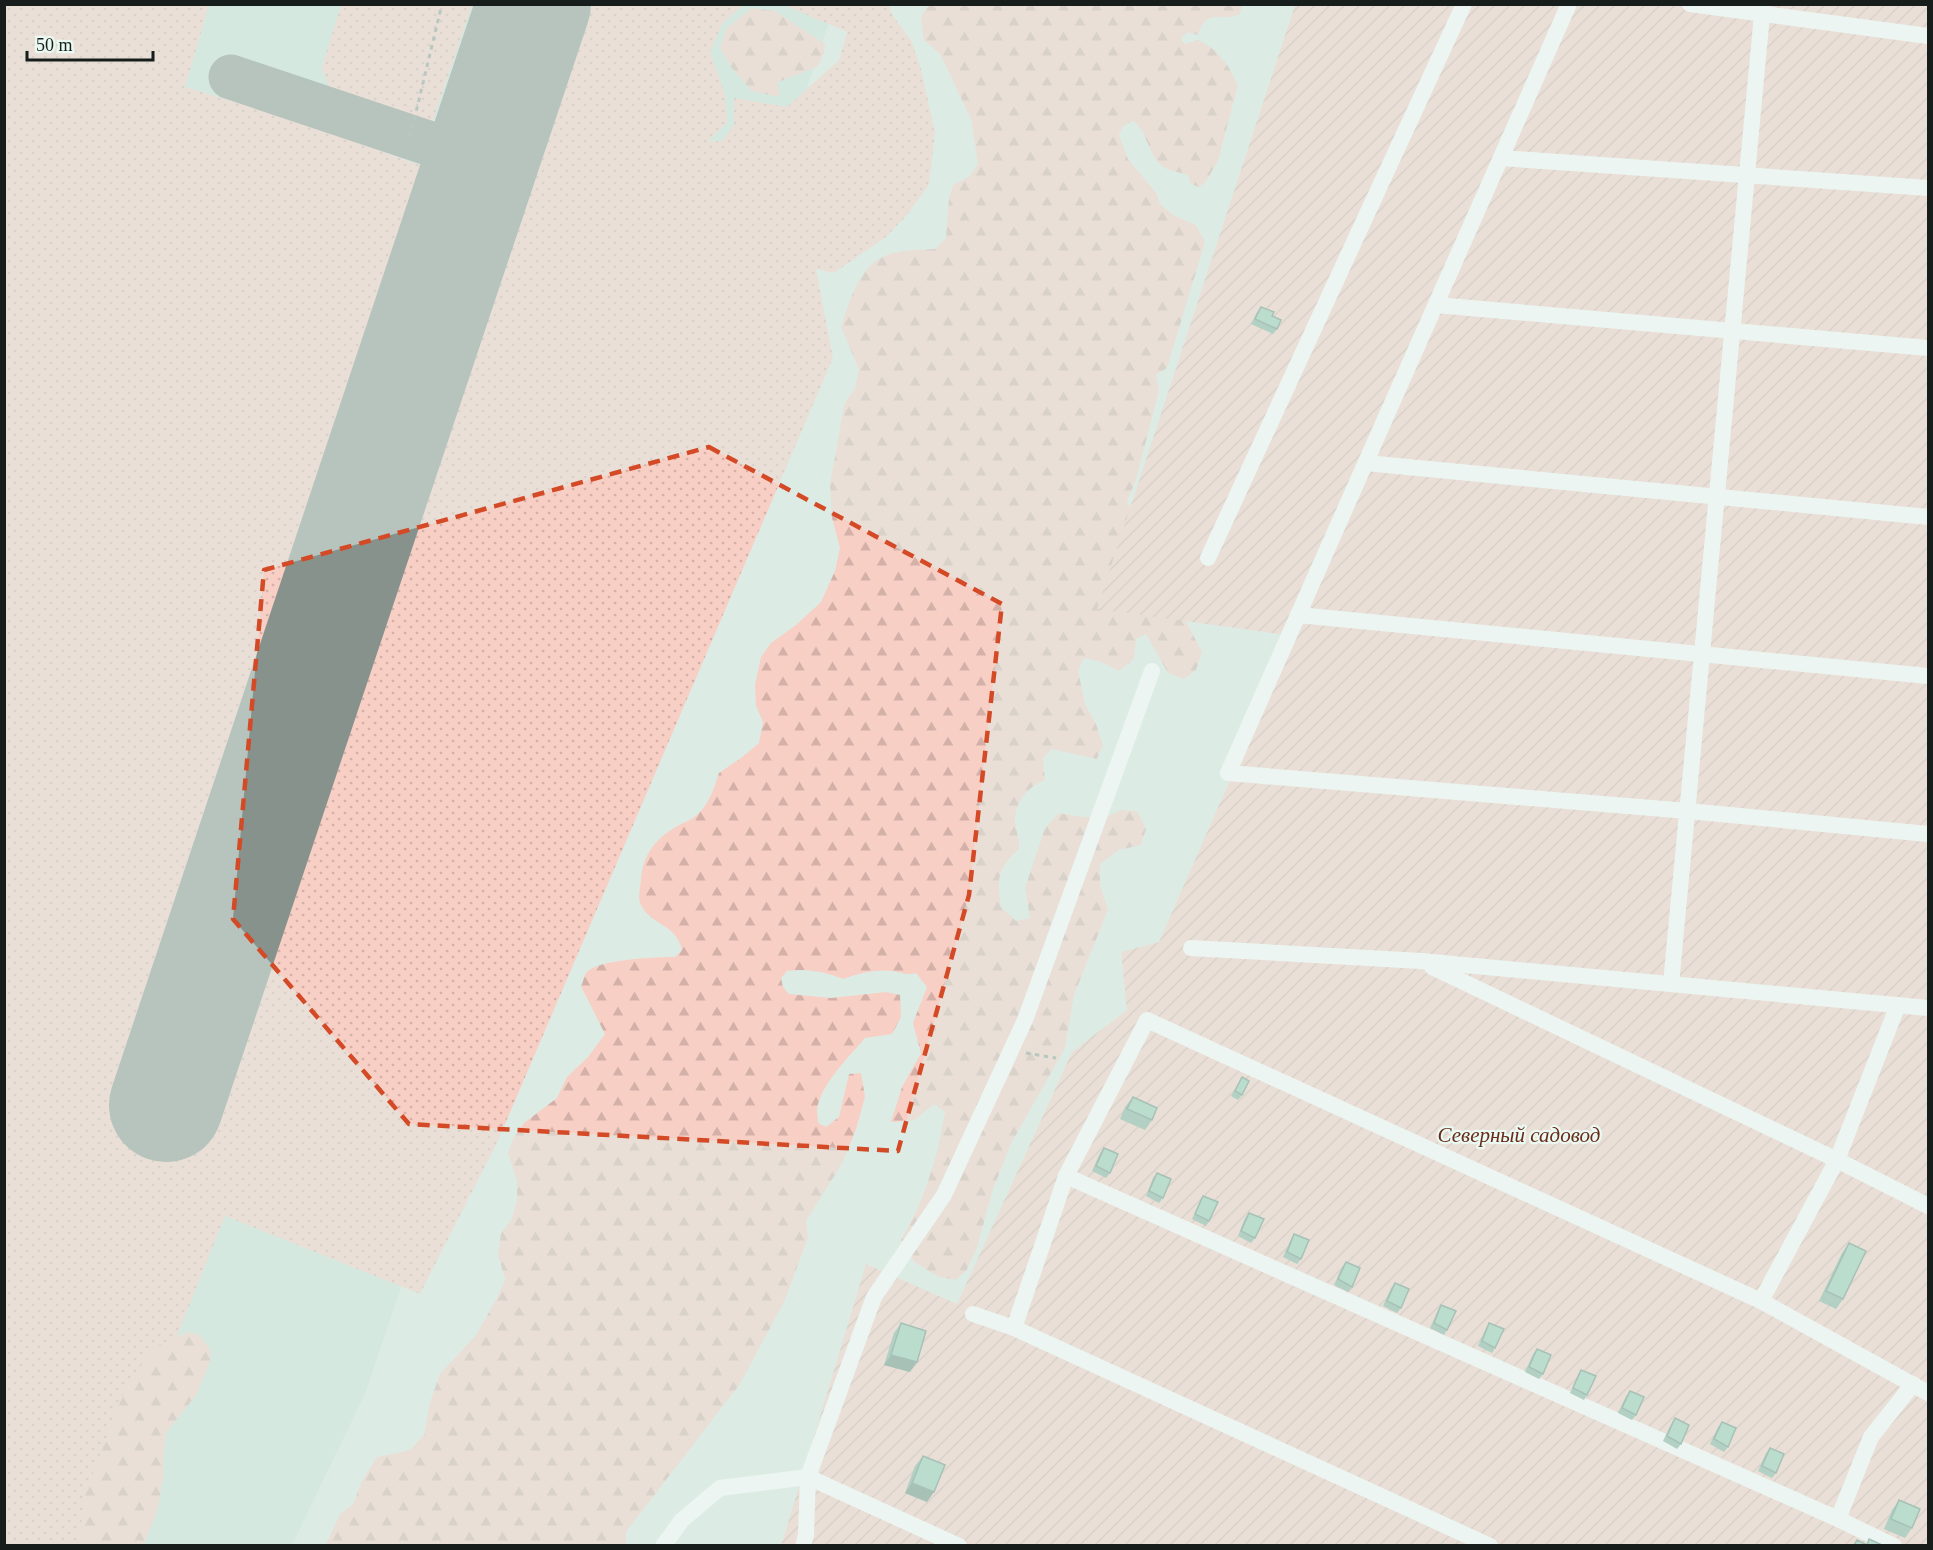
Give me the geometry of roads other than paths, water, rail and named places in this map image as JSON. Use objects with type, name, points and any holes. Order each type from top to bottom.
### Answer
[{"type":"street","points":[[1208,558],[1464,4]]},
{"type":"street","points":[[1569,4],[1228,773],[1688,811],[1929,834]]},
{"type":"street","points":[[1690,4],[1763,9],[1929,36]]},
{"type":"street","points":[[1671,984],[1763,9]]},
{"type":"street","points":[[1501,158],[1929,188]]},
{"type":"street","points":[[1436,305],[1929,348]]},
{"type":"street","points":[[1366,463],[1929,517]]},
{"type":"street","points":[[1298,615],[1929,676]]},
{"type":"street","points":[[803,1545],[806,1535],[808,1477],[874,1297],[944,1195],[1025,1020],[1152,671]]},
{"type":"street","points":[[1191,948],[1421,961],[1929,1008]]},
{"type":"street","points":[[1421,961],[1929,1206]]},
{"type":"street","points":[[1761,1301],[1837,1160],[1898,1005]]},
{"type":"street","points":[[1014,1328],[1066,1176],[1147,1020],[1761,1301],[1929,1393]]},
{"type":"street","points":[[1066,1176],[1894,1545]]},
{"type":"street","points":[[973,1314],[1014,1328],[1490,1545]]},
{"type":"street","points":[[1838,1519],[1871,1437],[1913,1384]]},
{"type":"street","points":[[663,1545],[682,1520],[720,1488],[808,1477],[959,1545]]},
{"type":"park label","name":"Северный садовод","points":[[1519,1135]]}]
